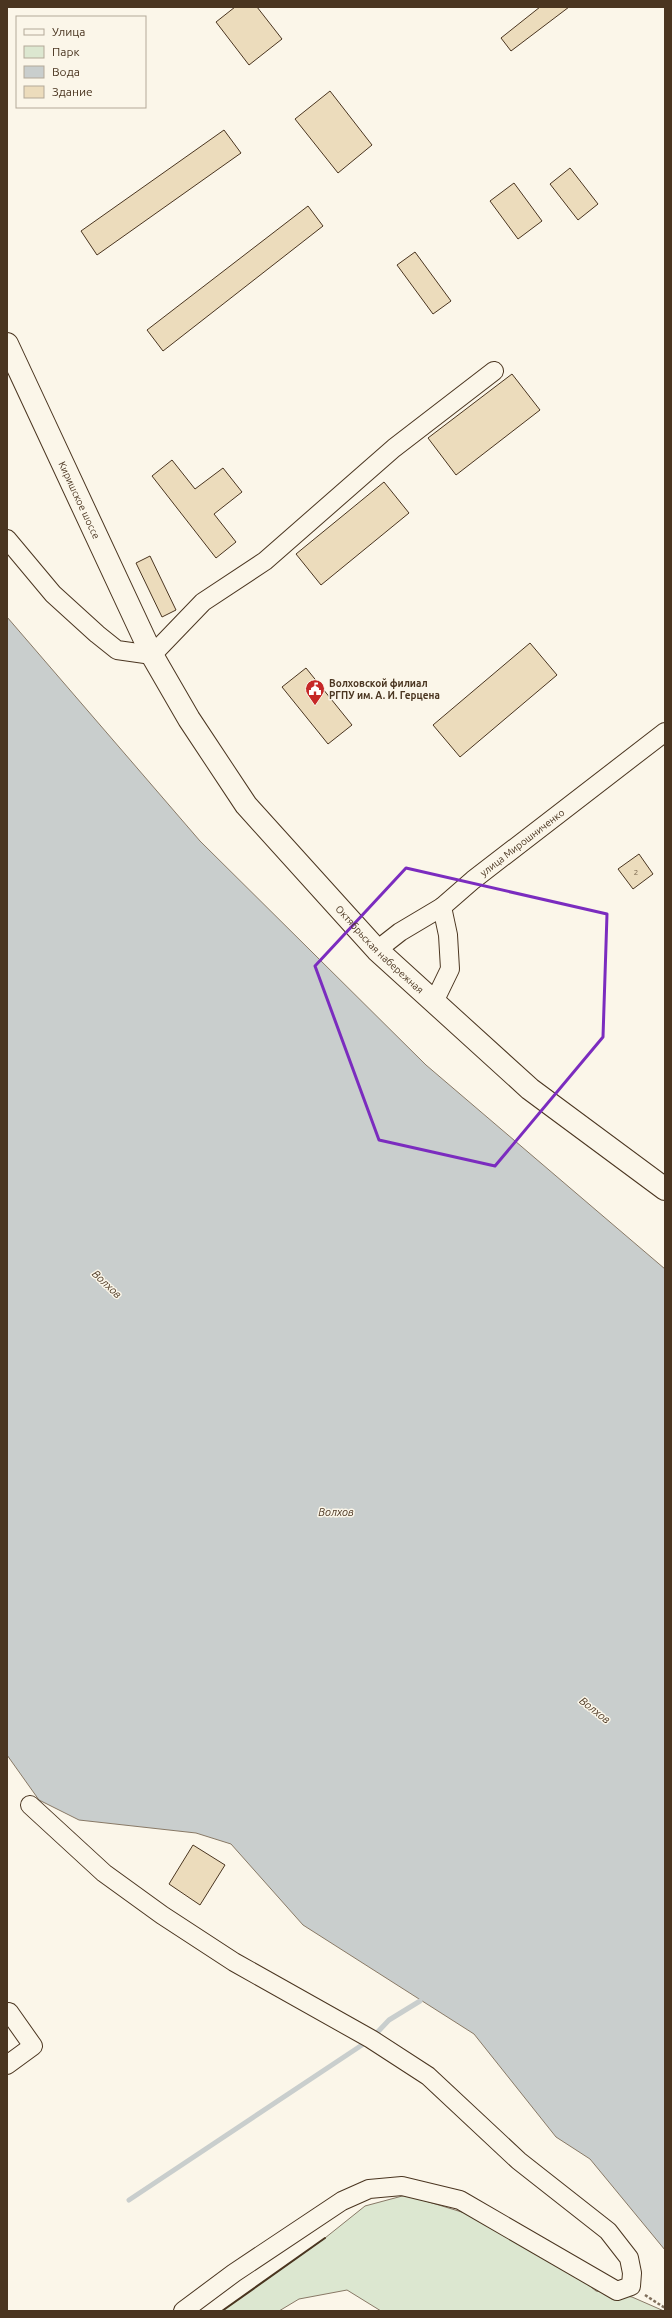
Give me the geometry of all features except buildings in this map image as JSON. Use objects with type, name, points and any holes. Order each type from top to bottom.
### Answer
[{"type":"main road","name":"Киришское шоссе","points":[[7,344],[152,655]]},
{"type":"main road","name":"Октябрьская набережная","points":[[152,655],[189,719],[246,805],[377,950],[530,1089],[665,1189]]},
{"type":"street","points":[[7,539],[53,594],[117,650],[152,655],[203,602],[266,561],[394,448],[494,371]]},
{"type":"street","name":"улица Мирошниченко","points":[[377,950],[400,932],[442,907],[473,880],[665,732]]},
{"type":"street","points":[[434,1002],[450,968],[448,935],[442,907]]},
{"type":"street","points":[[30,1805],[104,1873],[162,1915],[234,1962],[372,2039],[428,2076],[519,2161],[608,2231],[629,2258],[632,2273],[631,2286],[617,2291],[460,2200],[402,2186],[369,2189],[342,2201],[234,2273],[183,2311]]},
{"type":"street","points":[[7,2065],[33,2046],[9,2012]]},
{"type":"path","points":[[631,2286],[665,2308]]},
{"type":"highlighted area","points":[[406,868],[607,914],[603,1037],[495,1166],[379,1140],[315,966]]},
{"type":"green space","points":[[406,2195],[465,2213],[548,2252],[596,2291],[632,2297],[664,2311],[381,2311],[347,2290],[299,2299],[279,2311],[222,2311],[325,2238],[365,2206]]},
{"type":"water","name":"Волхов","points":[[7,617],[200,841],[426,1065],[665,1269],[665,2250],[590,2159],[556,2137],[474,2034],[303,1925],[231,1844],[196,1833],[79,1820],[39,1800],[7,1755]]},
{"type":"waterway","points":[[129,2200],[371,2039],[389,2020],[420,2001]]},
{"type":"wall","points":[[222,2311],[325,2238]]},
{"type":"place","name":"Волховской филиал РГПУ им. А. И. Герцена","points":[[315,706]]}]
